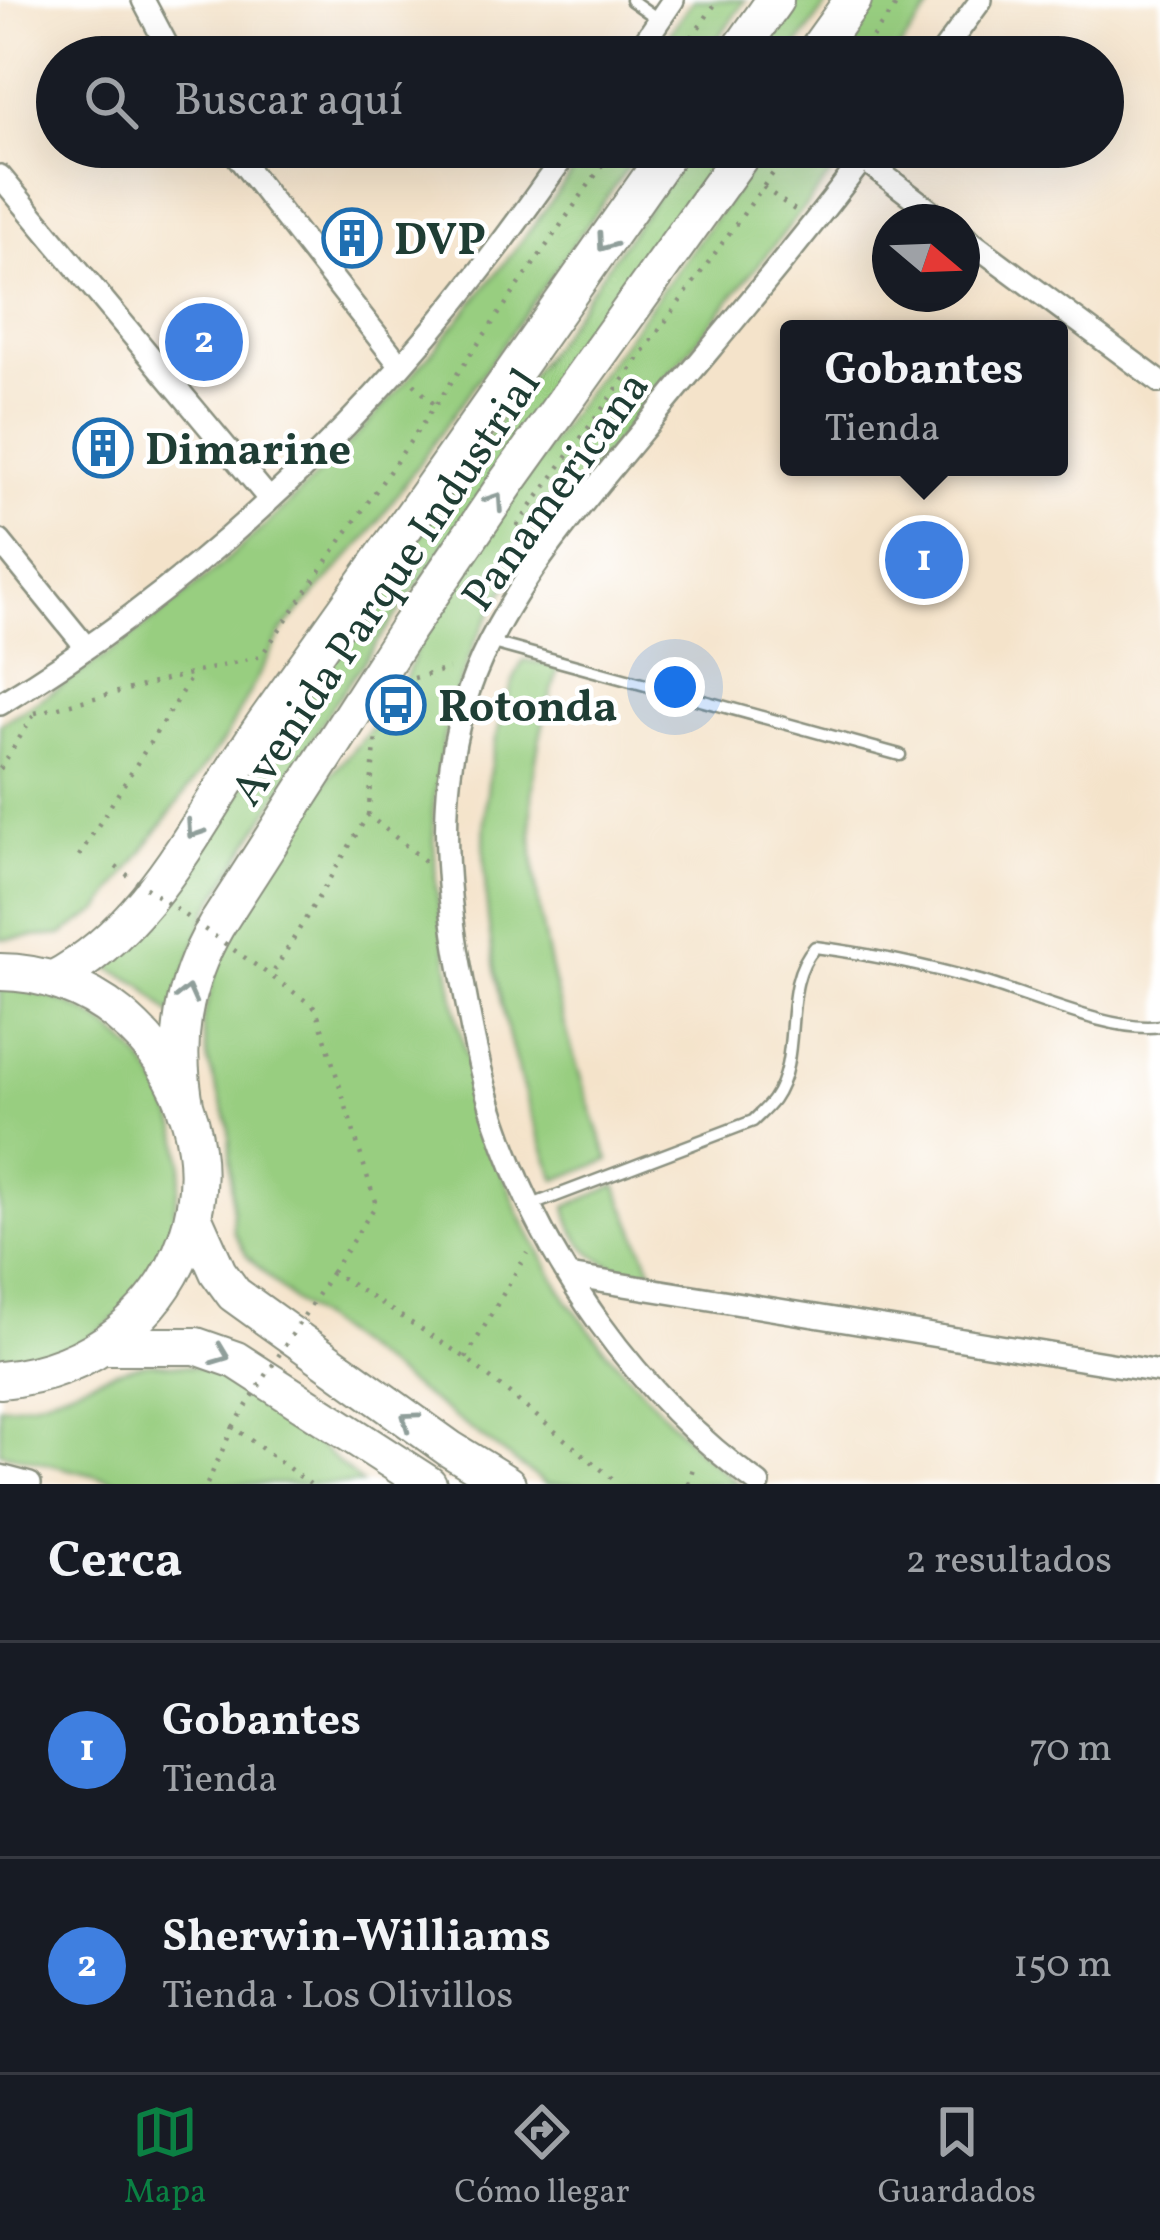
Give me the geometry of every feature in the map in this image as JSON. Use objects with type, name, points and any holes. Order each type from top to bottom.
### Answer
[{"type":"highway","points":[[750,36],[775,0]]},
{"type":"highway","points":[[827,36],[853,0]]},
{"type":"highway","name":"Avenida Parque Industrial","points":[[52,980],[103,950],[143,906],[258,733],[657,168]]},
{"type":"highway","name":"Avenida Parque Industrial","points":[[193,1216],[197,1180],[181,1081],[181,1022],[193,972],[216,926],[507,482],[732,168]]},
{"type":"highway","points":[[0,972],[52,980],[96,1000],[135,1028],[174,1080],[186,1110]]},
{"type":"highway","points":[[0,1380],[32,1377],[70,1365],[106,1346],[137,1321],[163,1289],[182,1254],[193,1216]]},
{"type":"highway","points":[[193,1216],[218,1272],[234,1294],[507,1484]]},
{"type":"highway","points":[[106,1346],[175,1344],[213,1351],[260,1373],[400,1473],[428,1484]]},
{"type":"street","points":[[143,0],[162,36]]},
{"type":"street","points":[[649,36],[674,0]]},
{"type":"street","points":[[954,36],[981,0]]},
{"type":"street","points":[[246,168],[407,375]]},
{"type":"street","points":[[0,704],[86,647],[205,556],[407,375],[556,168]]},
{"type":"street","name":"Panamericana","points":[[759,1484],[654,1391],[607,1334],[530,1205],[495,1120],[480,1065],[445,865],[444,820],[453,750],[466,700],[519,588],[856,168]]},
{"type":"street","points":[[885,168],[925,204]]},
{"type":"street","points":[[0,176],[269,499]]},
{"type":"street","points":[[980,248],[1160,382]]},
{"type":"street","points":[[0,541],[86,647]]},
{"type":"street","points":[[569,1276],[1160,1372]]},
{"type":"street","points":[[2,1479],[30,1484]]},
{"type":"lane","points":[[632,0],[660,20]]},
{"type":"lane","points":[[490,642],[900,755]]},
{"type":"lane","points":[[530,1205],[753,1121],[775,1098],[788,1059],[803,959],[815,947],[865,953],[977,980],[1113,1022],[1160,1026]]},
{"type":"path","points":[[693,36],[718,0]]},
{"type":"path","points":[[873,36],[900,0]]},
{"type":"path","points":[[0,769],[37,711],[261,656],[597,168]]},
{"type":"path","points":[[512,533],[777,168]]},
{"type":"path","points":[[407,375],[435,404]]},
{"type":"path","points":[[414,678],[424,658]]},
{"type":"path","points":[[80,856],[193,674]]},
{"type":"path","points":[[271,976],[368,815],[376,736]]},
{"type":"path","points":[[368,815],[425,861]]},
{"type":"path","points":[[116,867],[316,1008],[376,1205],[233,1427],[207,1484]]},
{"type":"path","points":[[466,1358],[529,1249]]},
{"type":"path","points":[[332,1272],[466,1358],[619,1484]]},
{"type":"path","points":[[233,1427],[310,1484]]},
{"type":"path","points":[[688,1484],[697,1457]]},
{"type":"green space","points":[[693,0],[745,0],[720,36],[668,36]]},
{"type":"green space","points":[[794,0],[830,0],[804,36],[769,36]]},
{"type":"green space","points":[[875,0],[936,0],[909,36],[848,36]]},
{"type":"green space","points":[[575,168],[627,168],[367,537],[284,628],[225,738],[100,910],[61,935],[0,939],[0,724],[171,606],[250,539],[397,392]]},
{"type":"green space","points":[[676,168],[711,168],[333,705],[207,912],[171,1015],[142,985],[103,965],[231,804]]},
{"type":"green space","points":[[752,168],[836,168],[554,518],[500,596],[475,642],[454,700],[433,811],[436,887],[458,1023],[484,1124],[519,1214],[566,1299],[608,1353],[698,1451],[739,1484],[546,1484],[293,1300],[247,1256],[233,1230],[229,1126],[208,1062],[202,1022],[220,952],[331,775],[382,717],[405,680],[425,624],[569,416]]},
{"type":"green space","points":[[524,660],[559,666],[534,774],[534,869],[563,1020],[609,1160],[556,1180],[518,1072],[493,953],[486,892],[489,775],[508,697]]},
{"type":"green space","points":[[0,988],[34,992],[66,1003],[123,1040],[164,1095],[176,1127],[182,1167],[168,1246],[133,1300],[79,1344],[0,1365]]},
{"type":"green space","points":[[616,1185],[652,1271],[670,1281],[604,1262],[571,1226],[566,1207]]},
{"type":"green space","points":[[154,1363],[202,1368],[291,1409],[311,1438],[362,1484],[129,1484],[0,1452],[0,1406],[41,1400],[114,1372]]},
{"type":"place","name":"DVP","points":[[352,238]]},
{"type":"place","name":"Sherwin-Williams","points":[[204,342]]},
{"type":"place","name":"Dimarine","points":[[103,448]]},
{"type":"place","name":"Gobantes","points":[[924,560]]},
{"type":"place","name":"Rotonda","points":[[396,705]]}]
